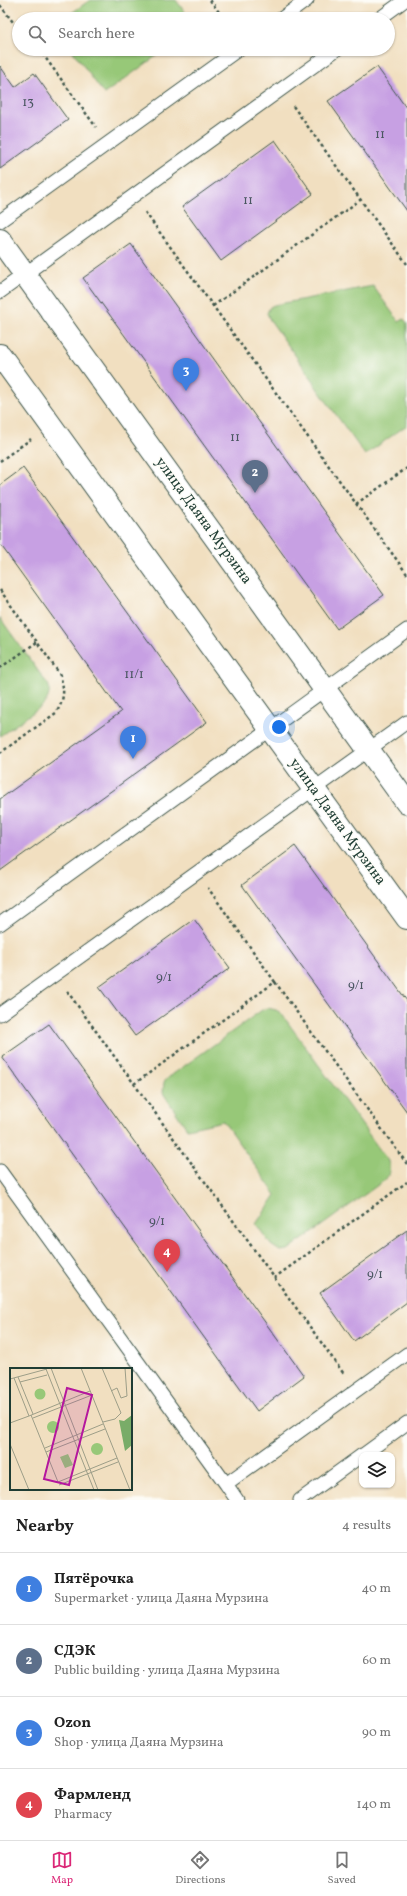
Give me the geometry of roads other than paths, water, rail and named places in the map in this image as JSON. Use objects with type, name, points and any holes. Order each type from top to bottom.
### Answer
[{"type":"street","name":"улица Даяна Мурзина","points":[[0,240],[407,803]]},
{"type":"street","name":"улица Даяна Мурзина","points":[[0,355],[407,918]]},
{"type":"lane","points":[[291,12],[307,0]]},
{"type":"lane","points":[[389,12],[405,0]]},
{"type":"lane","points":[[0,222],[229,56]]},
{"type":"lane","points":[[0,292],[327,56]]},
{"type":"lane","points":[[0,924],[407,630]]},
{"type":"lane","points":[[0,1014],[407,722]]},
{"type":"lane","points":[[0,1171],[237,1500]]},
{"type":"lane","points":[[226,1484],[407,1354]]},
{"type":"lane","points":[[366,1452],[407,1423]]},
{"type":"lane","points":[[300,1500],[359,1457]]},
{"type":"place","name":"Ozon","points":[[186,391]]},
{"type":"place","name":"СДЭК","points":[[255,493]]},
{"type":"place","name":"Пятёрочка","points":[[133,759]]},
{"type":"place","name":"Фармленд","points":[[167,1272]]}]
